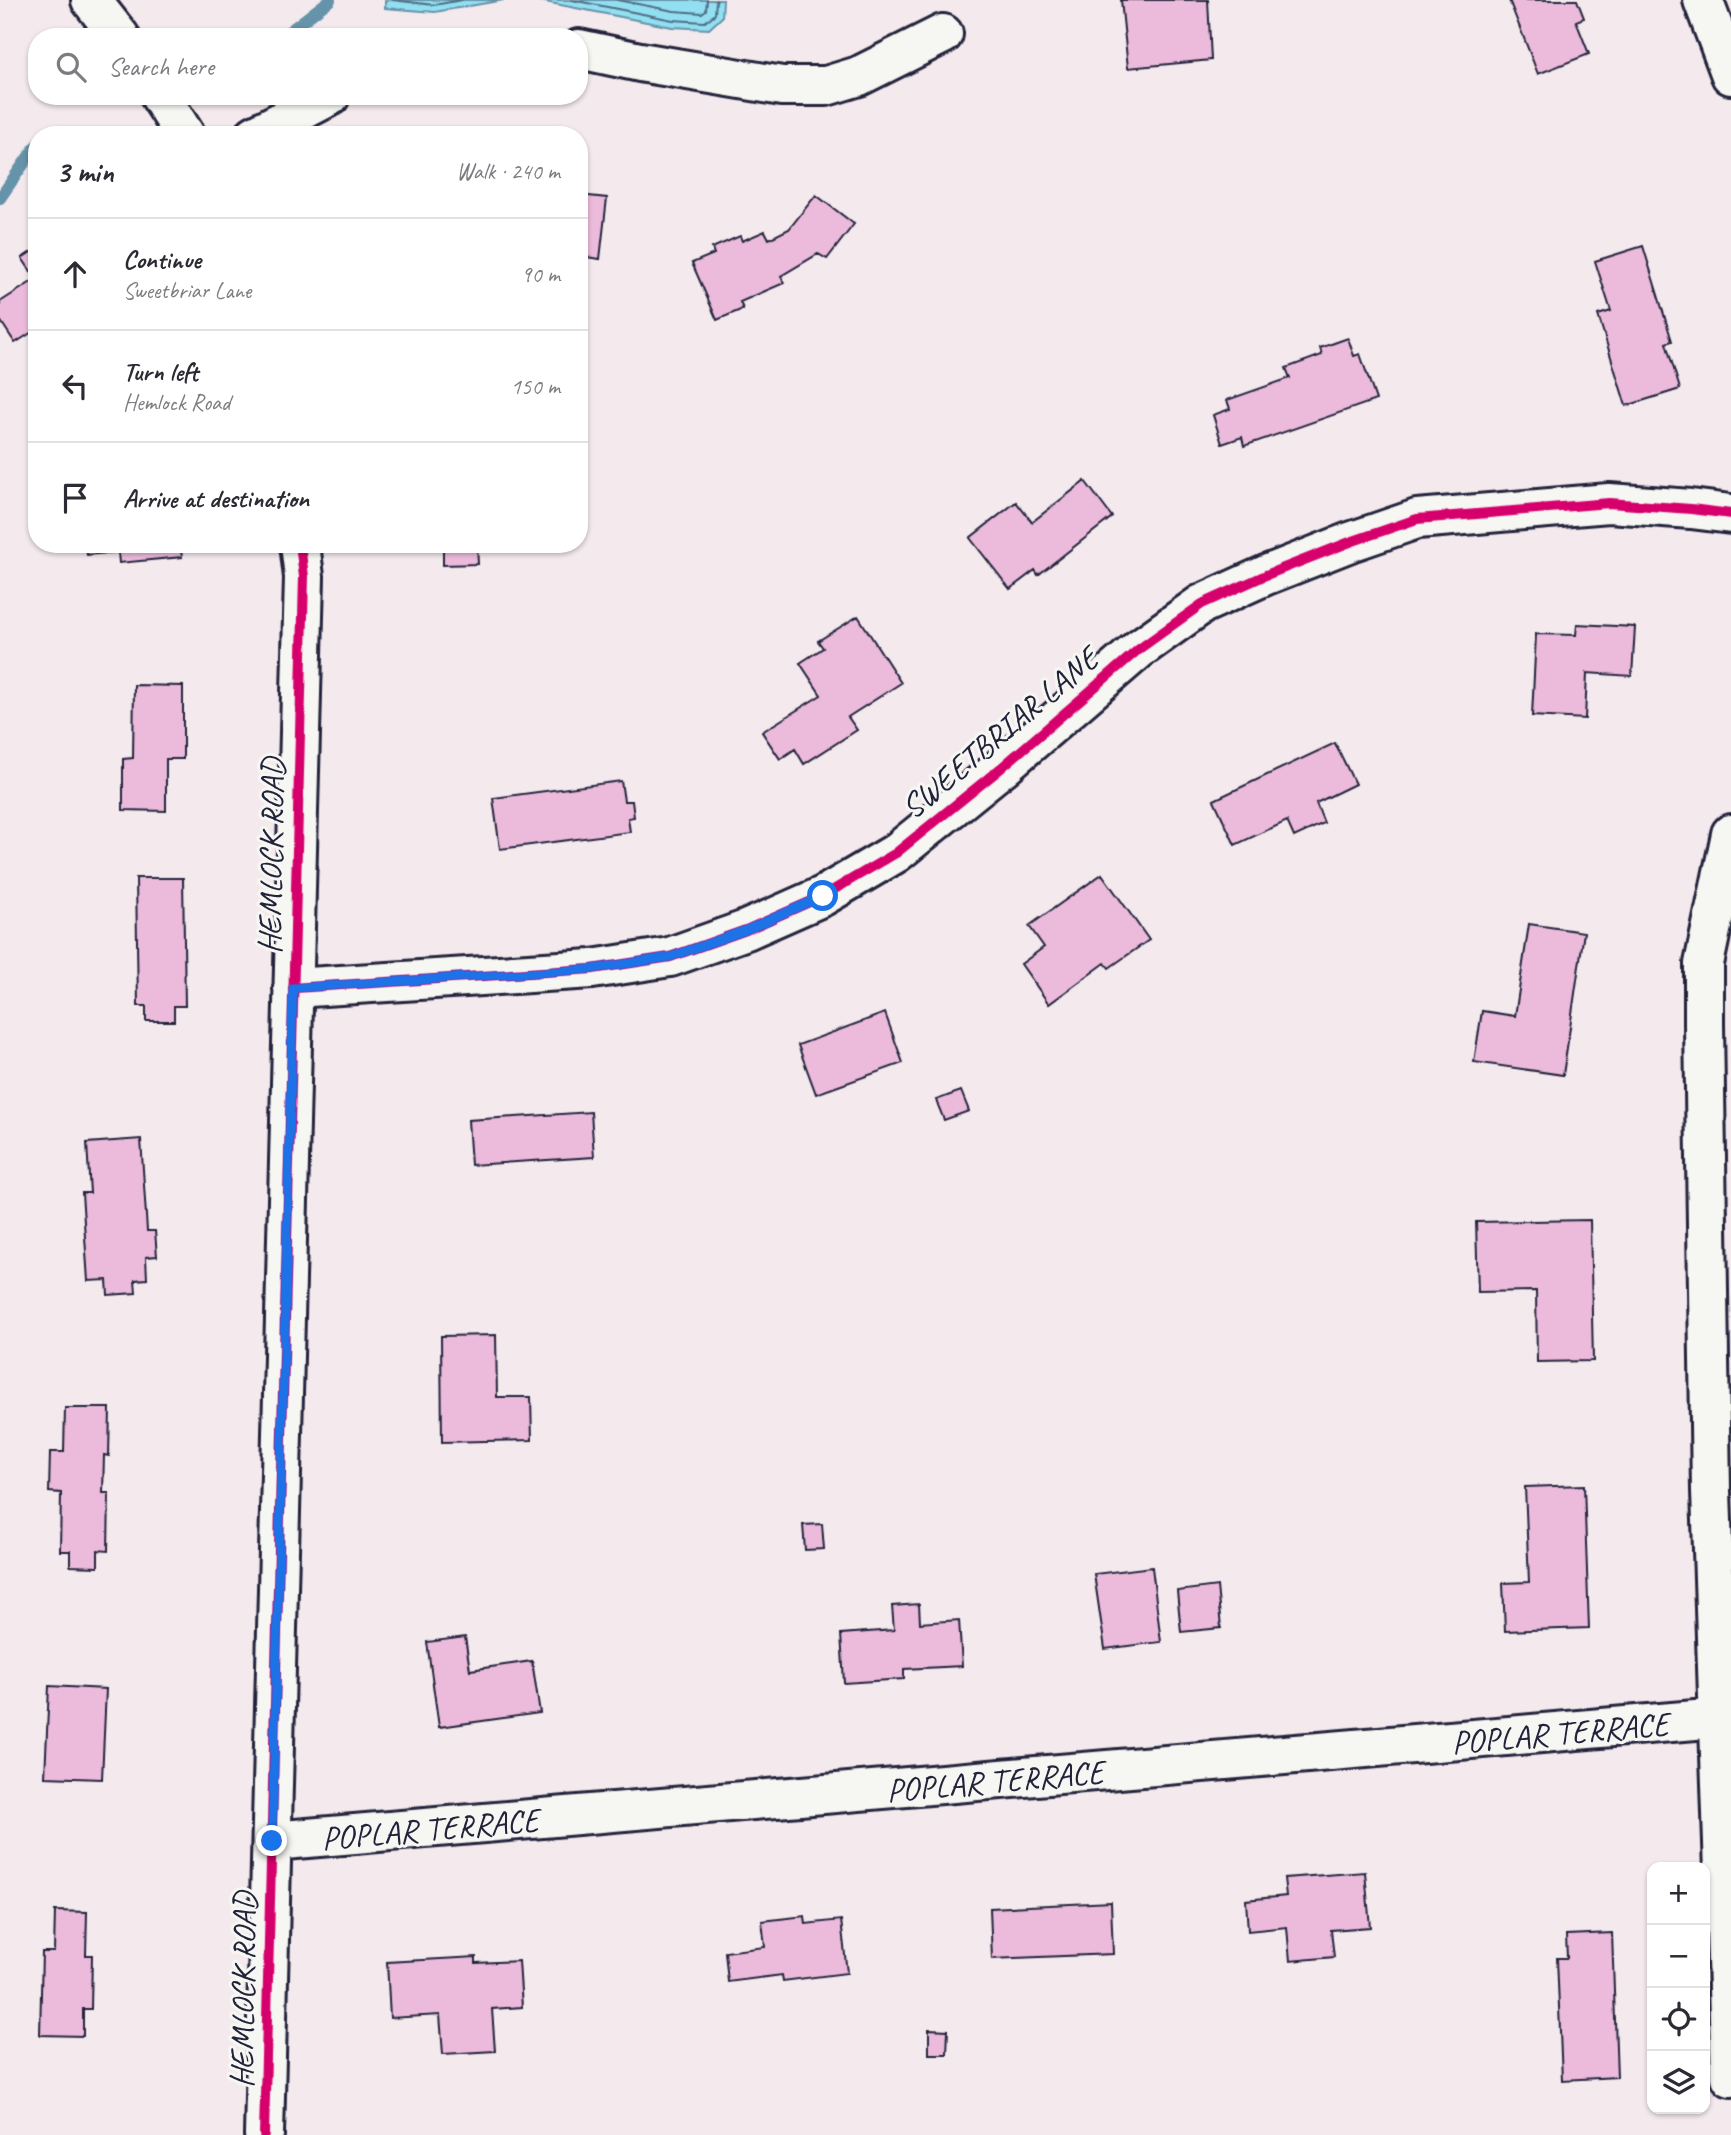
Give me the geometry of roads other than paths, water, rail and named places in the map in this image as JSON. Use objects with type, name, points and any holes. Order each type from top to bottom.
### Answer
[{"type":"street","points":[[91,0],[113,28]]},
{"type":"street","points":[[1703,0],[1731,75]]},
{"type":"street","points":[[588,51],[782,86],[826,86],[859,76],[943,34]]},
{"type":"street","points":[[166,105],[179,126]]},
{"type":"street","points":[[272,126],[313,105]]},
{"type":"street","name":"SWEETBRIAR LANE","points":[[293,988],[592,969],[670,957],[746,930],[823,896],[896,853],[1001,768],[1139,649],[1202,604],[1350,541],[1417,519],[1609,503],[1731,514]]},
{"type":"street","name":"HEMLOCK ROAD","points":[[264,2135],[304,576],[301,553]]},
{"type":"street","points":[[1731,834],[1704,964],[1711,1477],[1731,2077]]},
{"type":"street","name":"POPLAR TERRACE","points":[[272,1841],[1719,1718]]},
{"type":"water","points":[[385,0],[504,0],[435,12],[385,8]]},
{"type":"water","points":[[535,0],[723,0],[722,17],[709,29],[672,27]]},
{"type":"waterway","points":[[294,28],[330,0]]},
{"type":"waterway","points":[[0,198],[28,158]]}]
